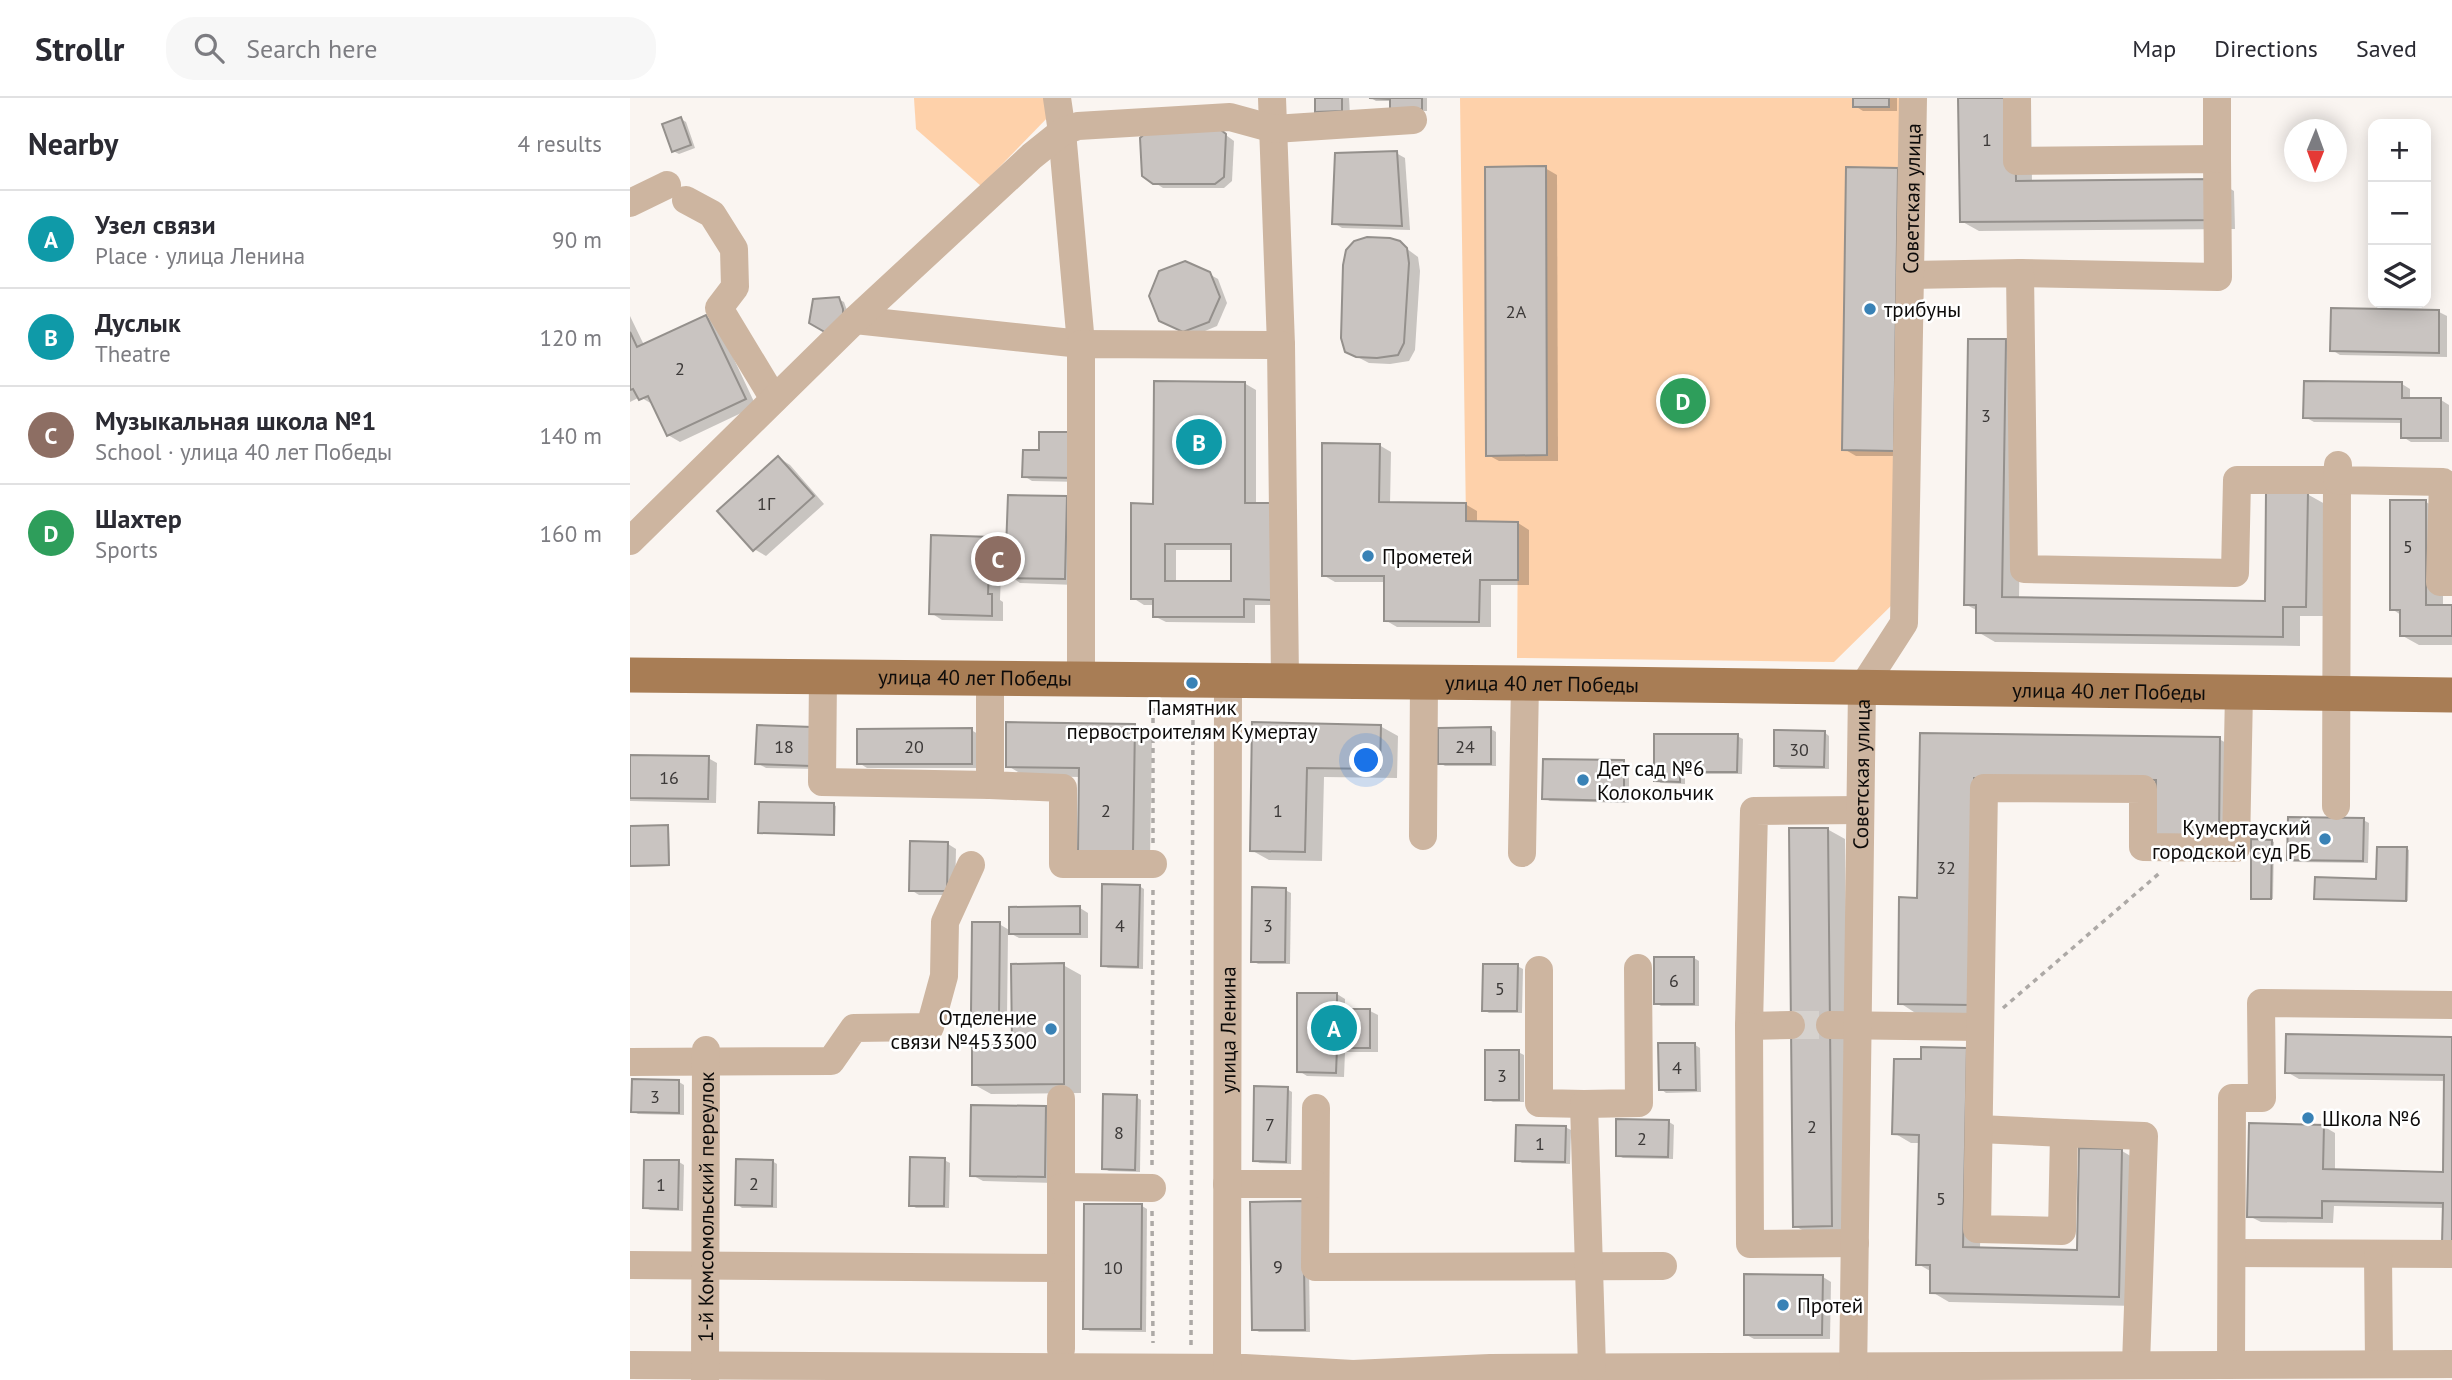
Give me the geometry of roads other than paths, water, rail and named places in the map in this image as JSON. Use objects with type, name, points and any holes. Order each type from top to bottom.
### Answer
[{"type":"main road","name":"улица 40 лет Победы","points":[[630,676],[1153,677],[2452,695]]},
{"type":"street","points":[[1057,98],[1081,344],[1082,677]]},
{"type":"street","points":[[1272,98],[1281,345],[1285,679]]},
{"type":"street","name":"Советская улица","points":[[1853,1374],[1862,688],[1904,624],[1913,98]]},
{"type":"street","points":[[2017,98],[2017,161],[2217,159]]},
{"type":"street","points":[[1910,275],[2020,273],[2218,276],[2217,98]]},
{"type":"street","points":[[630,541],[855,320],[1032,156],[1062,132],[1078,126],[1230,117],[1274,129],[1413,120]]},
{"type":"street","points":[[630,203],[676,193],[712,214],[734,249],[734,287],[719,308],[774,399]]},
{"type":"street","points":[[2020,273],[2024,569],[2235,573],[2237,480],[2337,472],[2447,488],[2440,582],[2452,582]]},
{"type":"street","points":[[855,320],[1081,344],[1281,345]]},
{"type":"street","points":[[2336,806],[2337,472]]},
{"type":"street","points":[[822,676],[822,782],[1063,788],[1063,864],[1153,864]]},
{"type":"street","points":[[990,677],[990,785]]},
{"type":"street","name":"улица Ленина","points":[[1227,1374],[1228,678]]},
{"type":"street","points":[[1423,836],[1424,681]]},
{"type":"street","points":[[1522,853],[1525,683]]},
{"type":"street","points":[[2064,1133],[2062,1231],[1977,1229],[1984,788],[2143,789],[2143,847],[2236,848],[2239,692]]},
{"type":"street","points":[[1854,1243],[1750,1244],[1749,1026],[1754,811],[1860,810]]},
{"type":"street","points":[[630,1062],[706,1056],[831,1061],[854,1028],[930,1027],[944,976],[945,922],[971,865]]},
{"type":"street","points":[[1539,970],[1539,1103],[1639,1103],[1639,968]]},
{"type":"street","points":[[2231,1364],[2232,1098],[2262,1098],[2260,1003],[2452,1005]]},
{"type":"street","points":[[1749,1026],[1791,1025]]},
{"type":"street","points":[[1830,1025],[1980,1027]]},
{"type":"street","name":"1-й Комсомольский переулок","points":[[705,1373],[706,1056]]},
{"type":"street","points":[[1061,1098],[1062,1349]]},
{"type":"street","points":[[1584,1104],[1592,1367]]},
{"type":"street","points":[[1316,1108],[1315,1267],[1663,1266]]},
{"type":"street","points":[[1979,1129],[2144,1136],[2136,1364]]},
{"type":"street","points":[[1227,1184],[1315,1184]]},
{"type":"street","points":[[1061,1187],[1153,1188]]},
{"type":"street","points":[[2231,1253],[2452,1254]]},
{"type":"street","points":[[2378,1254],[2379,1364]]},
{"type":"street","points":[[630,1265],[1061,1268]]},
{"type":"street","points":[[630,1365],[705,1373],[1191,1369],[1227,1374],[1353,1377],[1490,1374],[1592,1367],[1642,1374],[1853,1374],[2079,1372],[2136,1364],[2452,1364]]},
{"type":"tunnel","points":[[1791,1025],[1830,1025]]},
{"type":"place","name":"трибуны","points":[[1870,309]]},
{"type":"place","name":"Шахтер","points":[[1683,401]]},
{"type":"place","name":"Дуслык","points":[[1199,442]]},
{"type":"place","name":"Прометей","points":[[1368,556]]},
{"type":"place","name":"Музыкальная школа №1","points":[[998,559]]},
{"type":"place","name":"Памятник первостроителям Кумертау","points":[[1192,683]]},
{"type":"place","name":"Дет сад №6 Колокольчик","points":[[1583,780]]},
{"type":"place","name":"Кумертауский городской суд РБ","points":[[2325,839]]},
{"type":"place","name":"Узел связи","points":[[1334,1028]]},
{"type":"place","name":"Отделение связи №453300","points":[[1051,1029]]},
{"type":"place","name":"Школа №6","points":[[2308,1118]]},
{"type":"place","name":"Протей","points":[[1783,1305]]}]
